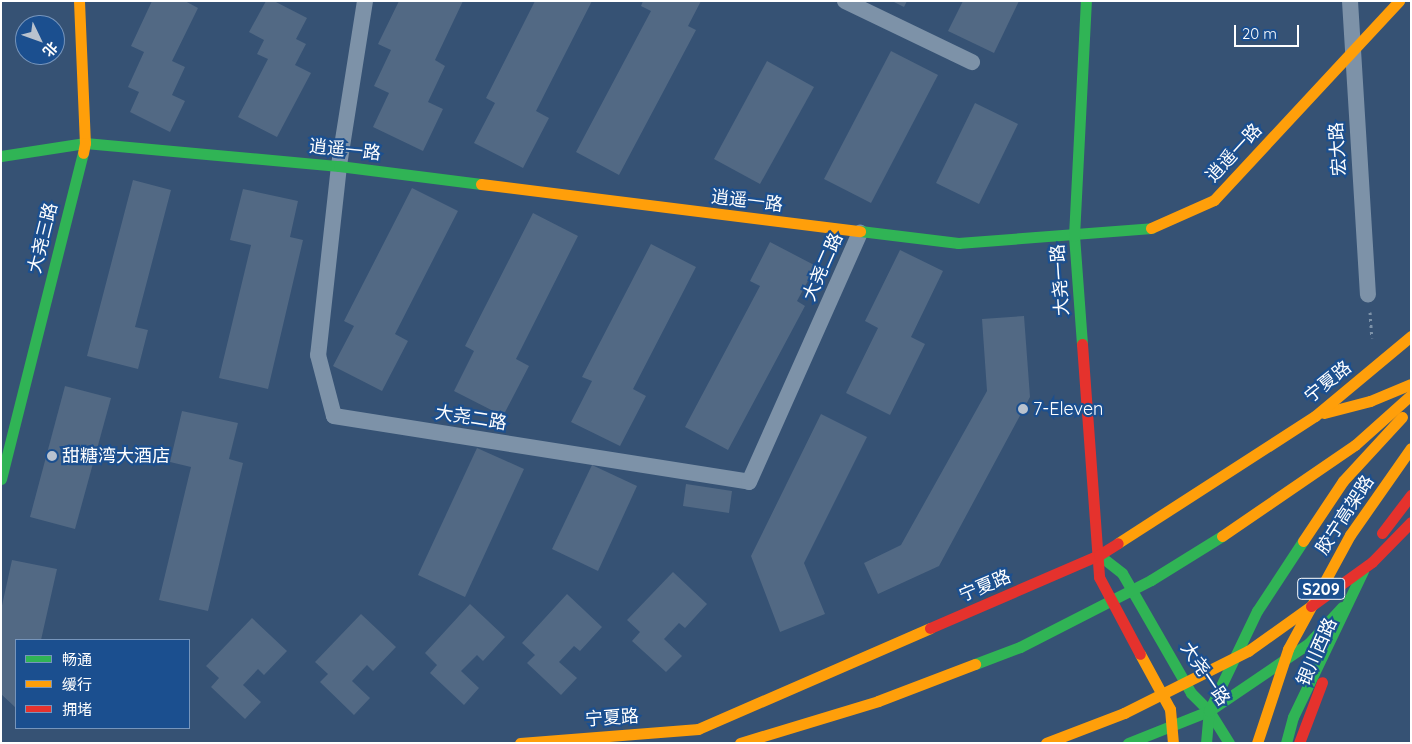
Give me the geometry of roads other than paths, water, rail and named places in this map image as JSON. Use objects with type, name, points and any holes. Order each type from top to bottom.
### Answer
[{"type":"main road","name":"大尧三路","points":[[1,479],[85,143],[79,1]]},
{"type":"main road","name":"大尧一路","points":[[1086,1],[1074,236],[1099,555],[1099,577],[1170,709],[1173,743]]},
{"type":"main road","name":"逍遥一路","points":[[1,156],[85,143],[339,166],[860,233],[958,243],[1074,236],[1148,229],[1214,200],[1352,54],[1399,1]]},
{"type":"main road","name":"宁夏路","points":[[520,743],[698,729],[1099,555],[1315,416],[1411,336]]},
{"type":"main road","points":[[1315,416],[1370,401],[1411,384]]},
{"type":"main road","points":[[740,743],[878,700],[1020,647],[1151,580],[1264,510],[1354,445],[1411,395]]},
{"type":"main road","points":[[1206,743],[1209,711],[1257,611],[1343,481],[1411,408]]},
{"type":"main road","name":"胶宁高架路","points":[[1257,743],[1288,649],[1350,535],[1411,448]]},
{"type":"main road","name":"S209","points":[[1286,743],[1293,717],[1379,537],[1411,494]]},
{"type":"main road","points":[[1380,570],[1411,522]]},
{"type":"main road","points":[[1046,743],[1124,713],[1248,651],[1372,562],[1411,522]]},
{"type":"main road","points":[[1128,743],[1209,711],[1309,644],[1411,532]]},
{"type":"main road","name":"大尧一路","points":[[1099,555],[1122,572],[1191,693],[1209,711],[1229,743]]},
{"type":"main road","name":"银川西路","points":[[1299,743],[1340,636],[1370,586]]},
{"type":"street","name":"大尧二路","points":[[365,1],[339,166],[318,355],[334,416],[749,482],[860,233]]},
{"type":"street","points":[[844,1],[972,62]]},
{"type":"street","name":"宏大路","points":[[1350,1],[1368,294]]},
{"type":"place","name":"7-Eleven","points":[[1023,409]]},
{"type":"place","name":"甜糖湾大酒店","points":[[52,456]]}]
